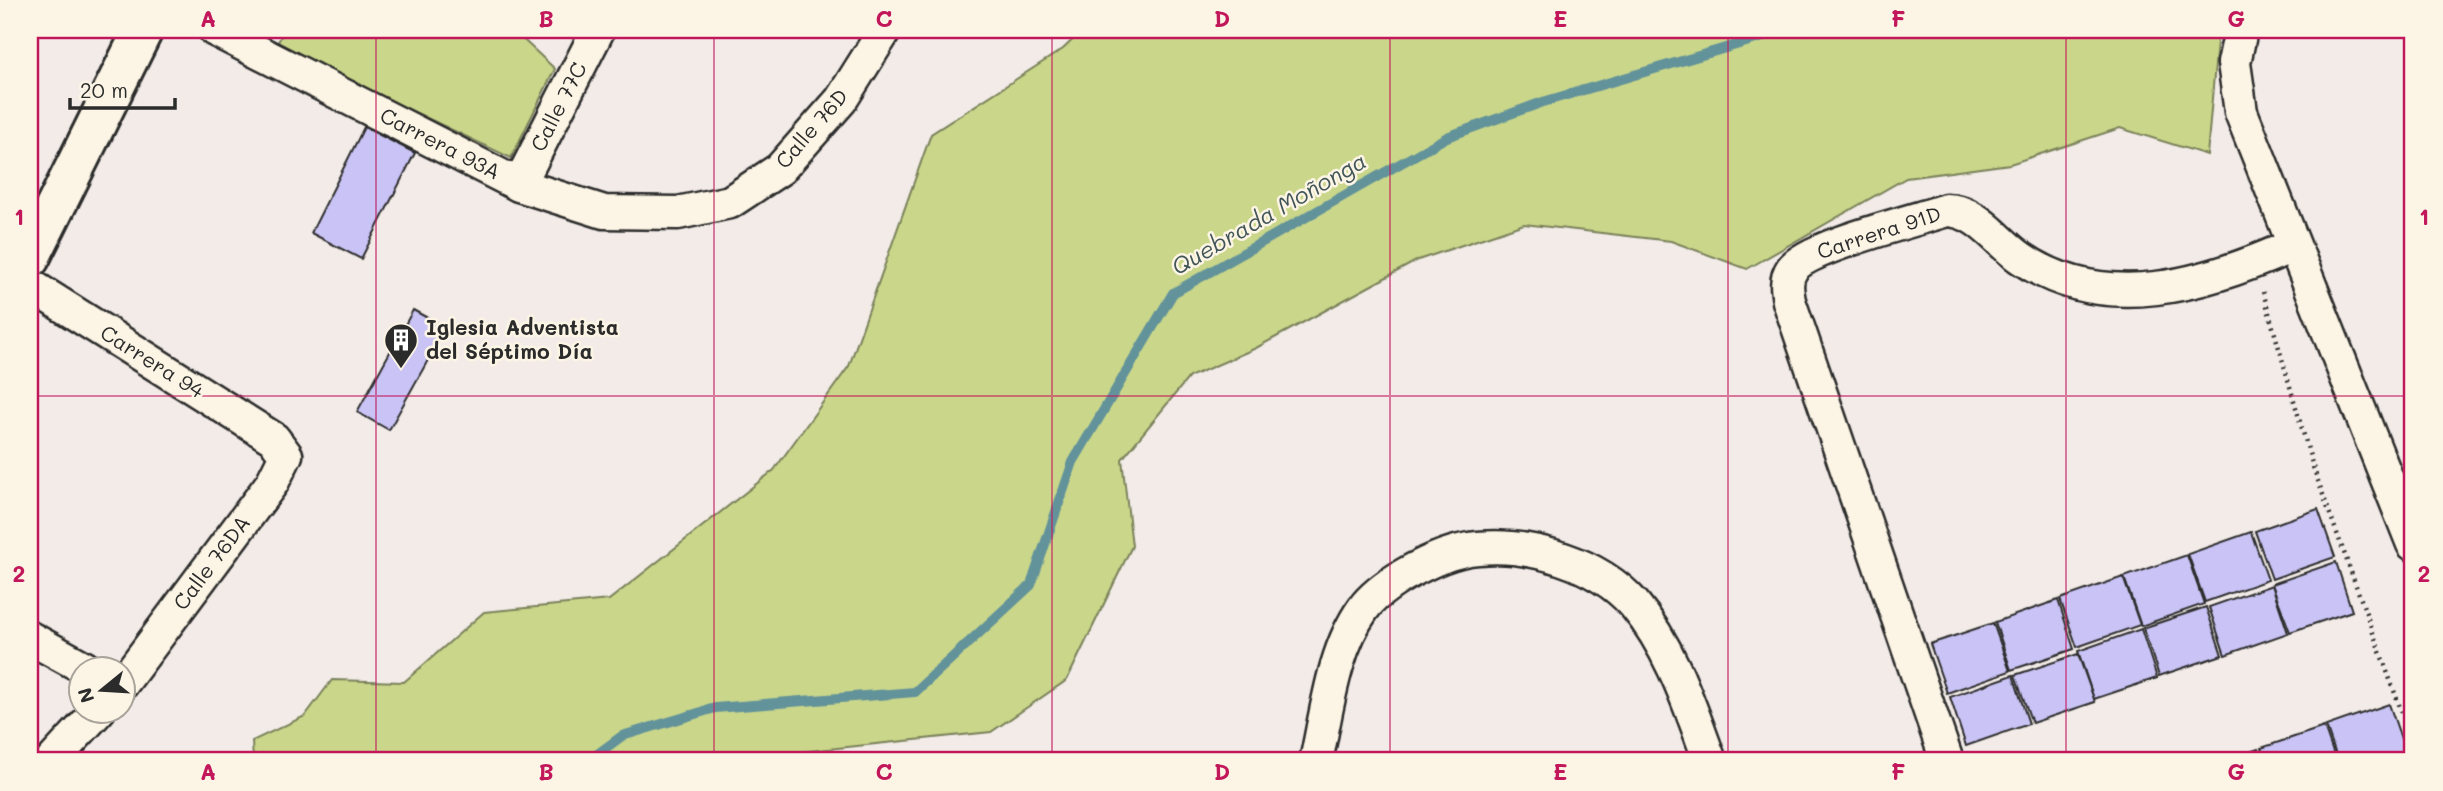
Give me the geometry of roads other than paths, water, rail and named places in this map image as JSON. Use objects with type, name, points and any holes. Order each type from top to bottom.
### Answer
[{"type":"street","points":[[30,258],[143,30]]},
{"type":"street","name":"Carrera 93A","points":[[215,30],[264,40],[519,185],[604,212],[678,214]]},
{"type":"street","name":"Calle 77C","points":[[519,185],[598,30]]},
{"type":"street","name":"Calle 76D","points":[[678,214],[730,202],[780,169],[841,100],[885,30]]},
{"type":"street","points":[[2241,30],[2234,63],[2234,78],[2241,112],[2292,246],[2413,544]]},
{"type":"street","name":"Carrera 91D","points":[[1947,761],[1789,301],[1787,280],[1791,271],[1812,253],[1956,210],[1971,217],[2035,267],[2066,281],[2130,292],[2155,289],[2254,263],[2292,246]]},
{"type":"street","name":"Carrera 94","points":[[30,285],[274,439]]},
{"type":"street","name":"Calle 76DA","points":[[136,665],[272,483],[286,455],[274,439]]},
{"type":"street","points":[[1317,761],[1336,673],[1363,609],[1385,587],[1411,571],[1443,557],[1477,548],[1518,548],[1575,564],[1604,580],[1632,602],[1671,662],[1710,761]]},
{"type":"street","points":[[30,638],[66,658]]},
{"type":"street","points":[[52,761],[86,724]]},
{"type":"waterway","name":"Quebrada Moñonga","points":[[588,761],[622,736],[715,708],[915,692],[1031,585],[1073,462],[1173,293],[1447,137],[1543,102],[1773,34],[1807,30]]},
{"type":"place","name":"Iglesia Adventista del Séptimo Día","points":[[401,370]]}]
